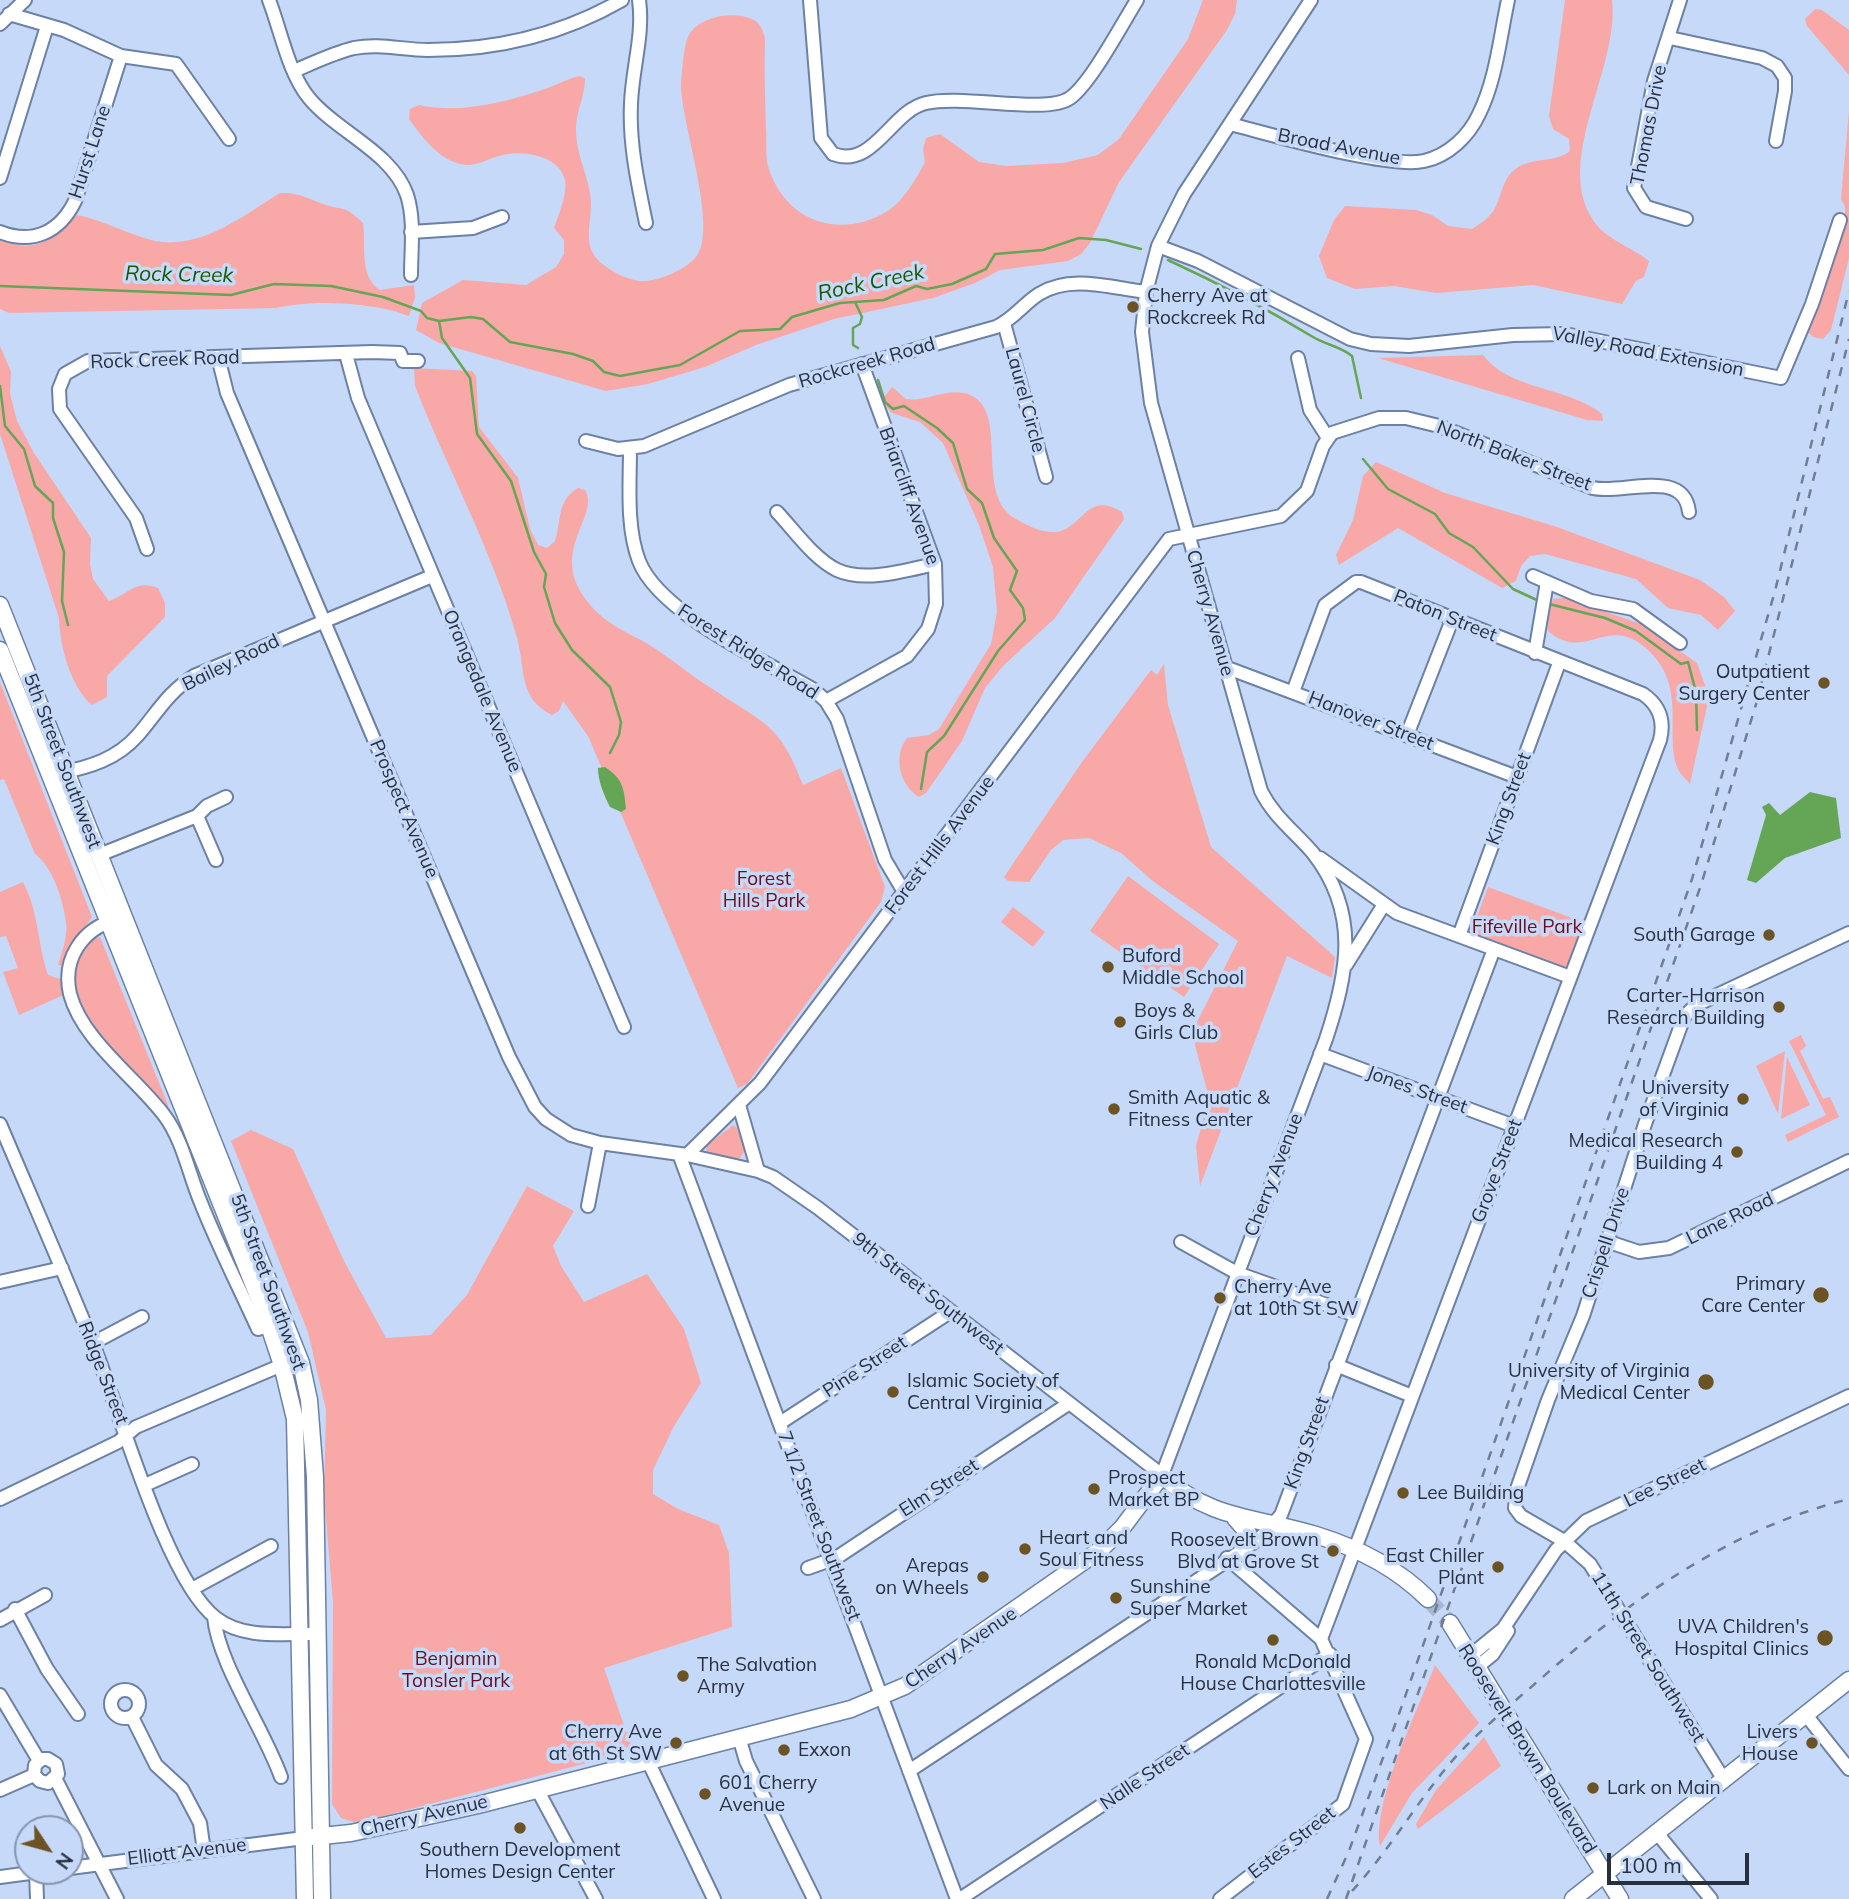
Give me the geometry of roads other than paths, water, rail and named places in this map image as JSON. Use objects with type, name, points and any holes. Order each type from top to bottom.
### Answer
[{"type":"main road","name":"5th Street Southwest","points":[[0,605],[291,1333],[309,1400],[316,1477],[322,1836]]},
{"type":"main road","name":"5th Street Southwest","points":[[0,650],[188,1122],[229,1247],[269,1325],[282,1365],[295,1419],[304,1838]]},
{"type":"main road","points":[[1162,1475],[1194,1500],[1235,1518],[1315,1535],[1354,1549],[1399,1574],[1428,1599]]},
{"type":"main road","name":"Cherry Avenue","points":[[304,1838],[351,1833],[537,1789],[851,1709],[882,1698],[981,1635],[1100,1550],[1122,1528],[1162,1475]]},
{"type":"main road","points":[[1235,1518],[1248,1533],[1248,1541],[1242,1550]]},
{"type":"main road","name":"Roosevelt Brown Boulevard","points":[[1450,1623],[1620,1899]]},
{"type":"main road","points":[[1573,1899],[1849,1680]]},
{"type":"main road","points":[[322,1836],[322,1899]]},
{"type":"main road","points":[[304,1838],[306,1899]]},
{"type":"street","points":[[5,19],[25,0]]},
{"type":"street","points":[[269,0],[294,71],[317,108],[396,175],[407,195],[411,232],[411,275]]},
{"type":"street","points":[[294,71],[344,51],[368,46],[455,49],[530,38],[572,26],[622,0]]},
{"type":"street","points":[[639,0],[640,31],[631,102],[631,131],[646,223]]},
{"type":"street","points":[[810,0],[821,138],[833,154],[848,158],[869,149],[904,114],[922,104],[954,99],[1053,104],[1070,98],[1089,75],[1137,0]]},
{"type":"street","name":"Cherry Avenue","points":[[1162,1475],[1320,1054],[1338,1002],[1346,965],[1345,930],[1341,909],[1329,877],[1312,852],[1275,814],[1261,791],[1187,534],[1147,383],[1142,332],[1146,292],[1158,246],[1184,194],[1311,0]]},
{"type":"street","name":"Broad Avenue","points":[[1230,124],[1377,158],[1420,162],[1438,156],[1460,141],[1478,117],[1508,0]]},
{"type":"street","name":"Thomas Drive","points":[[1680,0],[1654,81],[1634,188],[1646,206],[1686,219]]},
{"type":"street","points":[[5,19],[64,30],[121,56],[166,60],[180,67],[229,139]]},
{"type":"street","points":[[0,178],[4,150],[47,26]]},
{"type":"street","points":[[1670,38],[1706,48],[1762,58],[1777,66],[1785,78],[1785,91],[1776,141]]},
{"type":"street","name":"Hurst Lane","points":[[0,232],[18,238],[35,237],[54,229],[67,216],[121,56]]},
{"type":"street","points":[[411,232],[473,228],[502,218]]},
{"type":"street","name":"Valley Road Extension","points":[[1158,246],[1198,261],[1350,339],[1371,344],[1441,344],[1543,332],[1589,338],[1781,378],[1819,286],[1840,220]]},
{"type":"street","name":"Rockcreek Road","points":[[586,441],[606,448],[630,449],[789,385],[1004,323],[1041,293],[1064,284],[1076,283],[1146,292]]},
{"type":"street","name":"Laurel Circle","points":[[1004,323],[1046,477]]},
{"type":"street","name":"Rock Creek Road","points":[[147,549],[136,519],[64,417],[58,399],[61,382],[71,368],[88,361],[346,354],[400,353],[403,361],[418,361]]},
{"type":"street","name":"Orangedale Avenue","points":[[346,354],[358,398],[624,1027]]},
{"type":"street","name":"Prospect Avenue","points":[[218,357],[227,393],[526,1094],[558,1128],[585,1141],[683,1154]]},
{"type":"street","points":[[1187,534],[1237,527],[1281,516],[1307,491],[1328,438],[1310,410],[1298,358]]},
{"type":"street","name":"Briarcliff Avenue","points":[[826,701],[907,656],[921,641],[936,604],[935,564],[862,364]]},
{"type":"street","name":"North Baker Street","points":[[1328,438],[1338,430],[1364,421],[1392,418],[1419,420],[1593,488],[1613,491],[1649,486],[1674,489],[1685,498],[1689,512]]},
{"type":"street","name":"Forest Ridge Road","points":[[630,449],[635,545],[651,583],[682,612],[814,690],[826,701],[836,719],[885,860],[904,892]]},
{"type":"street","points":[[777,512],[826,563],[845,573],[879,573],[935,564]]},
{"type":"street","name":"Forest Hills Avenue","points":[[683,1154],[760,1083],[1168,539],[1187,534]]},
{"type":"street","name":"Bailey Road","points":[[50,776],[92,766],[124,748],[171,693],[194,676],[432,576]]},
{"type":"street","points":[[1532,576],[1591,601],[1633,609],[1680,643]]},
{"type":"street","name":"Paton Street","points":[[1293,692],[1325,605],[1356,582],[1643,694],[1654,703]]},
{"type":"street","points":[[1535,653],[1547,582]]},
{"type":"street","points":[[1407,735],[1452,620]]},
{"type":"street","name":"King Street","points":[[1459,936],[1559,663]]},
{"type":"street","name":"Hanover Street","points":[[1225,667],[1517,777]]},
{"type":"street","name":"Grove Street","points":[[1321,1639],[1660,740],[1661,715],[1654,703]]},
{"type":"street","points":[[99,855],[197,816],[207,806],[226,797]]},
{"type":"street","points":[[197,816],[216,860]]},
{"type":"street","points":[[1312,852],[1383,906],[1570,977]]},
{"type":"street","points":[[1346,965],[1383,906]]},
{"type":"street","name":"5th Street Southwest","points":[[124,917],[87,932],[75,951],[70,993],[98,1042],[164,1116],[229,1247]]},
{"type":"street","name":"Crispell Drive","points":[[1564,1541],[1521,1516],[1515,1500],[1548,1400],[1583,1316],[1606,1241],[1684,1017],[1696,1005],[1849,933]]},
{"type":"street","name":"King Street","points":[[909,1771],[1242,1550],[1273,1525],[1280,1515],[1494,949]]},
{"type":"street","name":"Jones Street","points":[[1320,1054],[1514,1126]]},
{"type":"street","points":[[739,1105],[758,1171]]},
{"type":"street","points":[[188,1122],[204,1115]]},
{"type":"street","name":"Ridge Street","points":[[0,1124],[93,1343],[169,1545],[192,1589],[214,1617],[237,1629],[252,1633],[318,1634]]},
{"type":"street","points":[[588,1206],[600,1143]]},
{"type":"street","name":"9th Street Southwest","points":[[683,1154],[773,1177],[818,1208],[1162,1475]]},
{"type":"street","name":"7 1/2 Street Southwest","points":[[683,1154],[780,1423],[958,1899]]},
{"type":"street","name":"Lane Road","points":[[1606,1241],[1639,1252],[1656,1252],[1849,1161]]},
{"type":"street","points":[[1181,1242],[1237,1273],[1355,1315]]},
{"type":"street","points":[[0,1282],[62,1268]]},
{"type":"street","name":"Pine Street","points":[[780,1423],[950,1312]]},
{"type":"street","points":[[93,1343],[142,1317]]},
{"type":"street","points":[[0,1499],[127,1435],[136,1427],[282,1365]]},
{"type":"street","points":[[1336,1365],[1412,1396]]},
{"type":"street","name":"Lee Street","points":[[1473,1662],[1493,1654],[1517,1611],[1564,1541],[1586,1521],[1849,1396]]},
{"type":"street","name":"Elm Street","points":[[808,1568],[831,1560],[1068,1404]]},
{"type":"street","points":[[145,1485],[192,1464]]},
{"type":"street","name":"11th Street Southwest","points":[[1564,1541],[1590,1564],[1724,1780]]},
{"type":"street","points":[[192,1589],[271,1546]]},
{"type":"street","points":[[1227,1558],[1321,1639],[1330,1654]]},
{"type":"street","points":[[0,1620],[15,1609],[44,1595]]},
{"type":"street","points":[[15,1609],[47,1669],[78,1714]]},
{"type":"street","name":"Ridge Street","points":[[214,1617],[219,1643],[258,1720],[281,1777]]},
{"type":"street","name":"Estes Street","points":[[1220,1899],[1343,1804],[1366,1739],[1330,1654]]},
{"type":"street","name":"Nalle Street","points":[[958,1899],[1330,1654]]},
{"type":"street","points":[[0,1695],[38,1759],[56,1764],[55,1778],[96,1863],[117,1899]]},
{"type":"street","points":[[1805,1714],[1849,1769]]},
{"type":"street","points":[[132,1717],[156,1765],[182,1789],[200,1823],[204,1851]]},
{"type":"street","points":[[739,1737],[746,1760],[814,1899]]},
{"type":"street","points":[[34,1775],[35,1765],[43,1759]]},
{"type":"street","points":[[648,1760],[714,1899]]},
{"type":"street","points":[[34,1775],[44,1783],[55,1778]]},
{"type":"street","points":[[0,1790],[34,1775]]},
{"type":"street","points":[[537,1789],[596,1899]]},
{"type":"street","points":[[1657,1833],[1711,1899]]},
{"type":"street","name":"Elliott Avenue","points":[[84,1865],[304,1838]]},
{"type":"waterway","name":"Rock Creek","points":[[0,286],[231,295],[274,284],[331,286],[383,297],[421,311],[427,318],[439,321],[471,317],[483,319],[510,342],[573,354],[593,361],[604,372],[620,376],[680,365],[740,331],[780,329],[792,317],[840,303],[884,300],[916,286],[927,289],[952,284],[986,269],[995,254],[1043,250],[1079,238],[1106,240],[1141,249]]},
{"type":"waterway","name":"Rock Creek","points":[[1168,260],[1352,356],[1361,398]]},
{"type":"waterway","points":[[855,302],[862,317],[860,324],[853,328],[853,345],[858,348]]},
{"type":"waterway","points":[[439,321],[442,338],[470,378],[477,434],[511,481],[534,552],[546,574],[544,587],[555,623],[572,650],[610,687],[621,722],[619,735],[610,753]]},
{"type":"waterway","points":[[878,380],[885,402],[893,409],[904,406],[937,428],[953,443],[967,489],[982,503],[994,538],[1017,571],[1010,590],[1023,608],[1025,620],[998,651],[944,736],[927,752],[921,789]]},
{"type":"waterway","points":[[0,386],[5,426],[24,449],[35,486],[53,503],[53,518],[64,552],[62,601],[68,625]]},
{"type":"waterway","points":[[1363,459],[1388,489],[1435,514],[1449,533],[1473,547],[1513,589],[1539,601]]},
{"type":"waterway","points":[[1549,604],[1605,618],[1636,631],[1681,664],[1688,662],[1696,692],[1697,730]]},
{"type":"tunnel","points":[[1428,1599],[1450,1623]]},
{"type":"railway","points":[[1327,1899],[1349,1851],[1400,1711],[1692,879],[1775,591],[1849,291]]},
{"type":"railway","points":[[1346,1899],[1701,885],[1757,701],[1849,339]]},
{"type":"railway","points":[[1352,1891],[1439,1777],[1482,1730],[1608,1623],[1682,1571],[1721,1549],[1804,1512],[1849,1499]]},
{"type":"place","name":"Cherry Ave at Rockcreek Rd","points":[[1133,307]]},
{"type":"place","name":"Outpatient Surgery Center","points":[[1824,683]]},
{"type":"place","name":"South Garage","points":[[1769,935]]},
{"type":"place","name":"Buford Middle School","points":[[1108,967]]},
{"type":"place","name":"Carter-Harrison Research Building","points":[[1779,1007]]},
{"type":"place","name":"Boys & Girls Club","points":[[1120,1022]]},
{"type":"place","name":"University of Virginia","points":[[1743,1099]]},
{"type":"place","name":"Smith Aquatic & Fitness Center","points":[[1114,1109]]},
{"type":"place","name":"Medical Research Building 4","points":[[1737,1152]]},
{"type":"place","name":"Primary Care Center","points":[[1821,1295]]},
{"type":"place","name":"Cherry Ave at 10th St SW","points":[[1220,1298]]},
{"type":"place","name":"University of Virginia Medical Center","points":[[1706,1382]]},
{"type":"place","name":"Islamic Society of Central Virginia","points":[[893,1392]]},
{"type":"place","name":"Prospect Market BP","points":[[1094,1489]]},
{"type":"place","name":"Lee Building","points":[[1403,1493]]},
{"type":"place","name":"Heart and Soul Fitness","points":[[1025,1549]]},
{"type":"place","name":"Roosevelt Brown Blvd at Grove St","points":[[1333,1551]]},
{"type":"place","name":"East Chiller Plant","points":[[1498,1567]]},
{"type":"place","name":"Arepas on Wheels","points":[[983,1577]]},
{"type":"place","name":"Sunshine Super Market","points":[[1116,1598]]},
{"type":"place","name":"UVA Children's Hospital Clinics","points":[[1825,1638]]},
{"type":"place","name":"Ronald McDonald House Charlottesville","points":[[1273,1640]]},
{"type":"place","name":"The Salvation Army","points":[[683,1676]]},
{"type":"place","name":"Cherry Ave at 6th St SW","points":[[676,1743]]},
{"type":"place","name":"Livers House","points":[[1812,1743]]},
{"type":"place","name":"Exxon","points":[[784,1750]]},
{"type":"place","name":"Lark on Main","points":[[1593,1788]]},
{"type":"place","name":"601 Cherry Avenue","points":[[705,1794]]},
{"type":"place","name":"Southern Development Homes Design Center","points":[[520,1828]]},
{"type":"park label","name":"Forest Hills Park","points":[[764,890]]},
{"type":"park label","name":"Fifeville Park","points":[[1527,927]]},
{"type":"park label","name":"Benjamin Tonsler Park","points":[[456,1670]]}]
